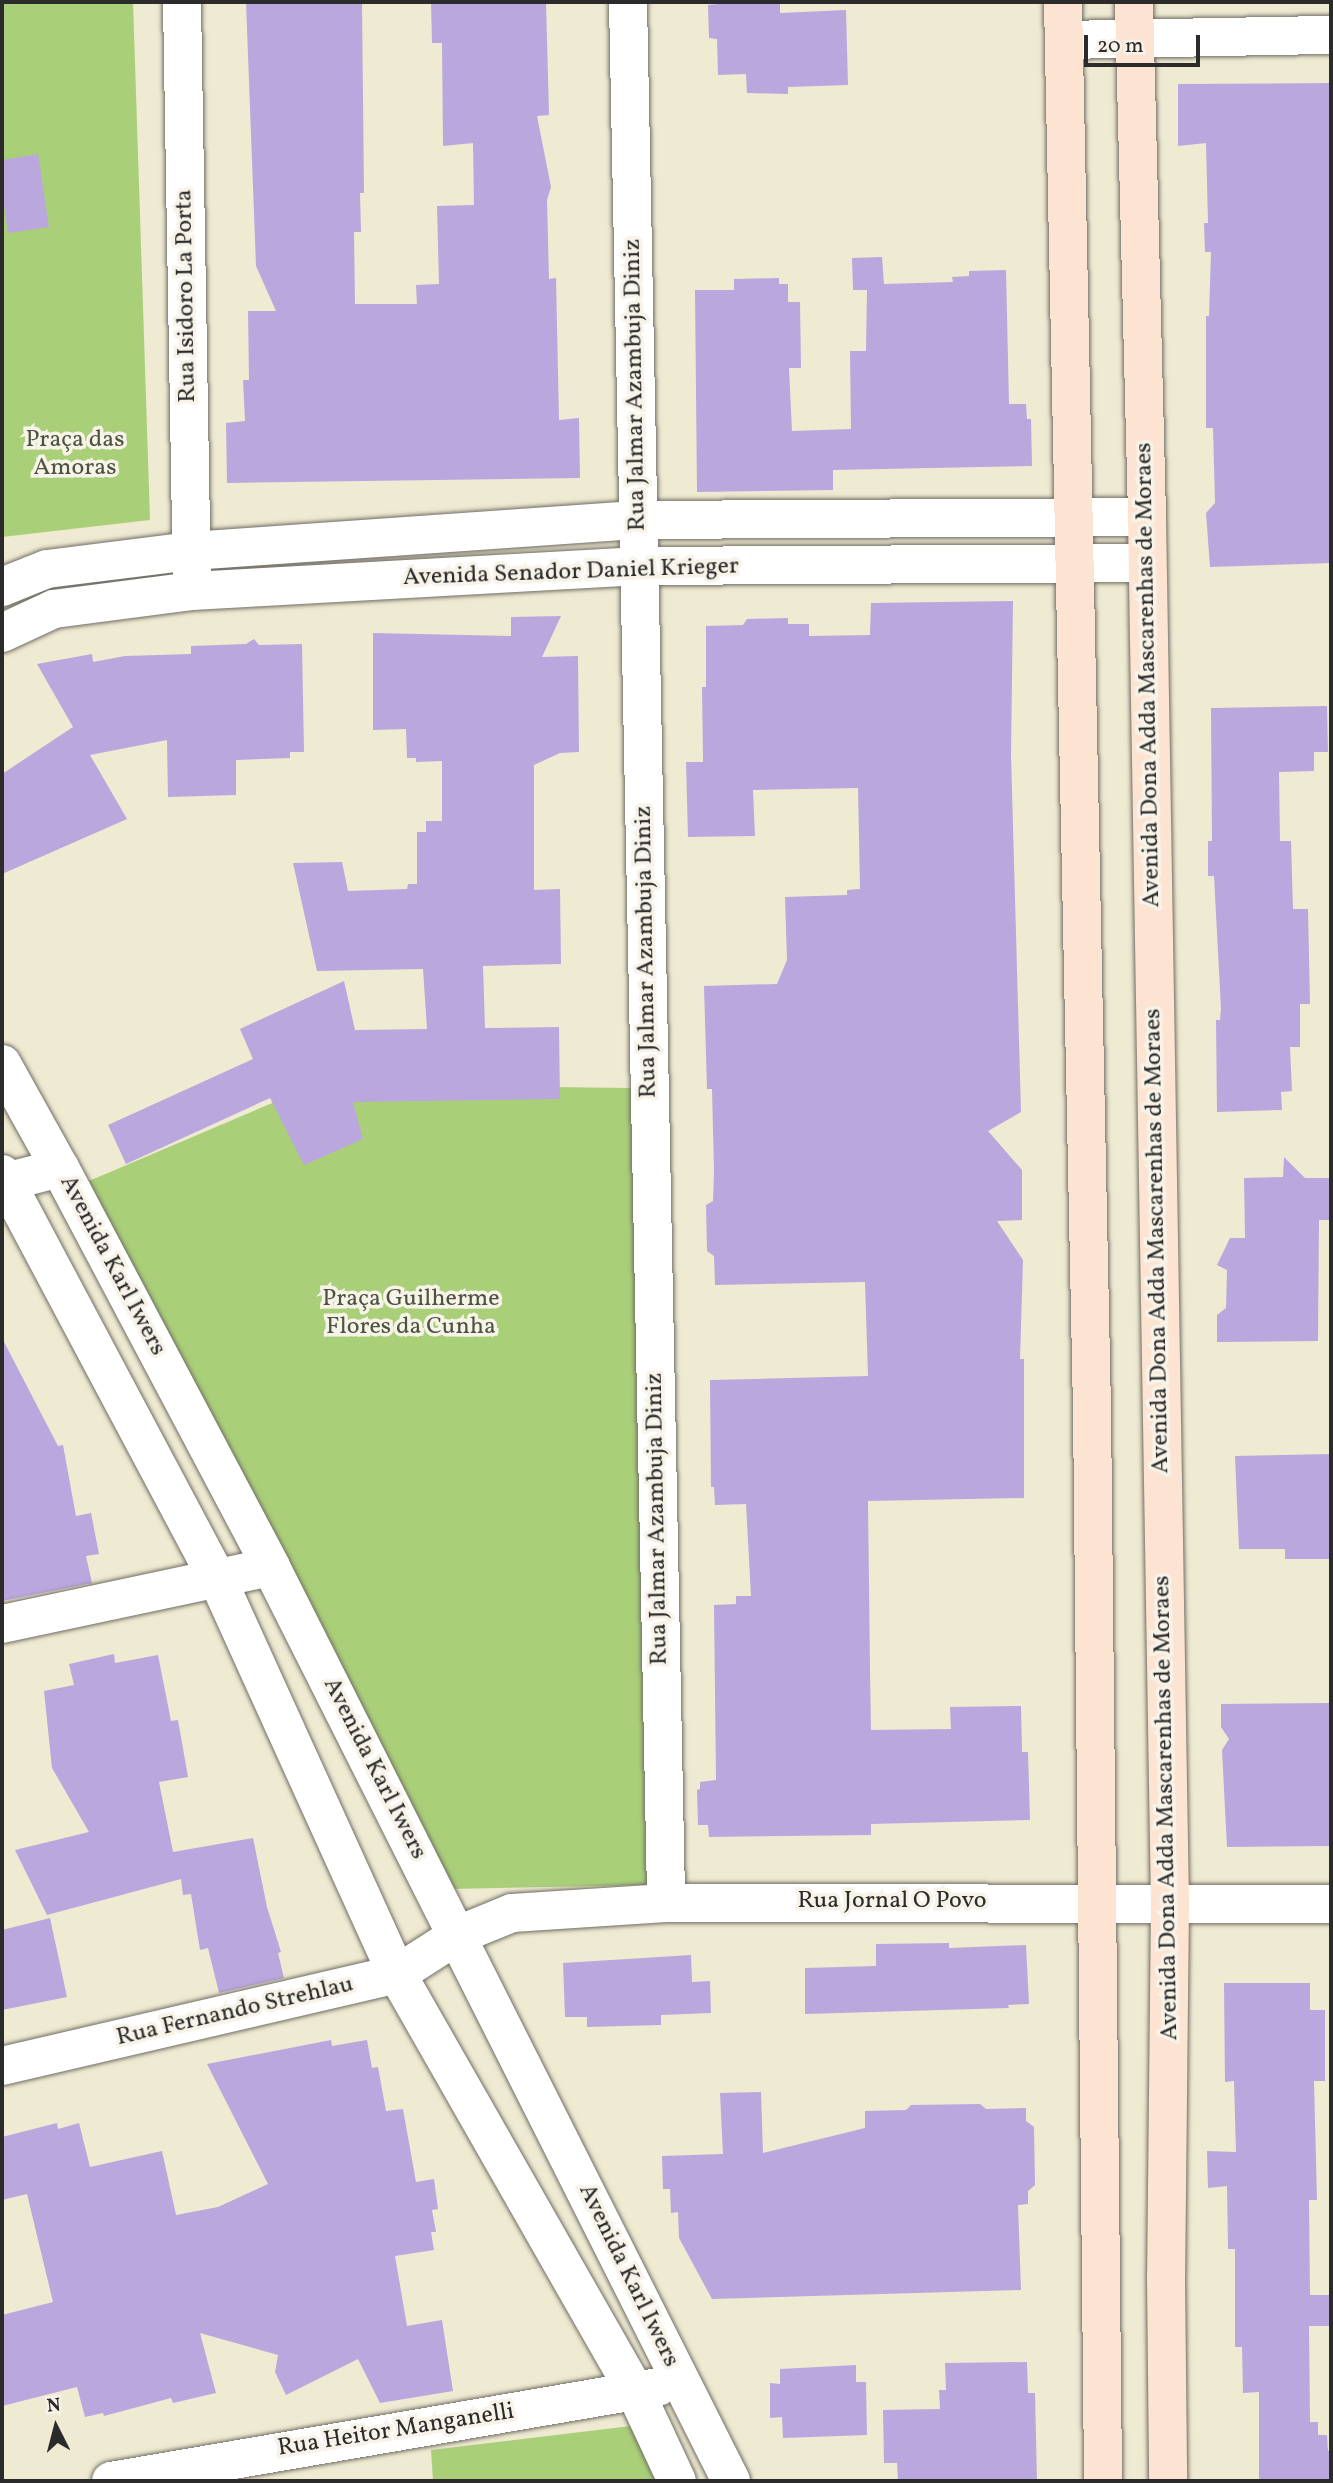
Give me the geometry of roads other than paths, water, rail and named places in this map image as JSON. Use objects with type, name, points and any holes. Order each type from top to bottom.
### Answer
[{"type":"main road","points":[[1063,2],[1093,1408],[1095,1902],[1103,2481]]},
{"type":"main road","name":"Avenida Dona Adda Mascarenhas de Moraes","points":[[1133,20],[1147,517],[1170,1904],[1166,2276],[1168,2481]]},
{"type":"street","name":"Rua Isidoro La Porta","points":[[182,2],[192,591]]},
{"type":"street","name":"Rua Jalmar Azambuja Diniz","points":[[628,2],[666,1903]]},
{"type":"street","points":[[1064,40],[1133,20],[1331,35]]},
{"type":"street","name":"Avenida Senador Daniel Krieger","points":[[2,587],[47,569],[192,551],[638,520],[1147,517]]},
{"type":"street","name":"Avenida Senador Daniel Krieger","points":[[2,633],[54,609],[192,591],[639,566],[1147,563]]},
{"type":"street","name":"Avenida Karl Iwers","points":[[2,1064],[60,1168],[271,1567],[731,2481]]},
{"type":"street","points":[[3,1180],[60,1168]]},
{"type":"street","name":"Avenida Karl Iwers","points":[[3,1180],[217,1578],[397,1974],[635,2391],[677,2481]]},
{"type":"street","points":[[2,1624],[271,1567]]},
{"type":"street","name":"Rua Jornal O Povo","points":[[458,1936],[512,1913],[666,1903],[1331,1903]]},
{"type":"street","name":"Rua Fernando Strehlau","points":[[2,2066],[397,1974],[458,1936]]},
{"type":"street","name":"Rua Heitor Manganelli","points":[[111,2481],[211,2472],[680,2382]]},
{"type":"park label","name":"Praça das Amoras","points":[[75,455]]},
{"type":"park label","name":"Praça Guilherme Flores da Cunha","points":[[411,1314]]}]
